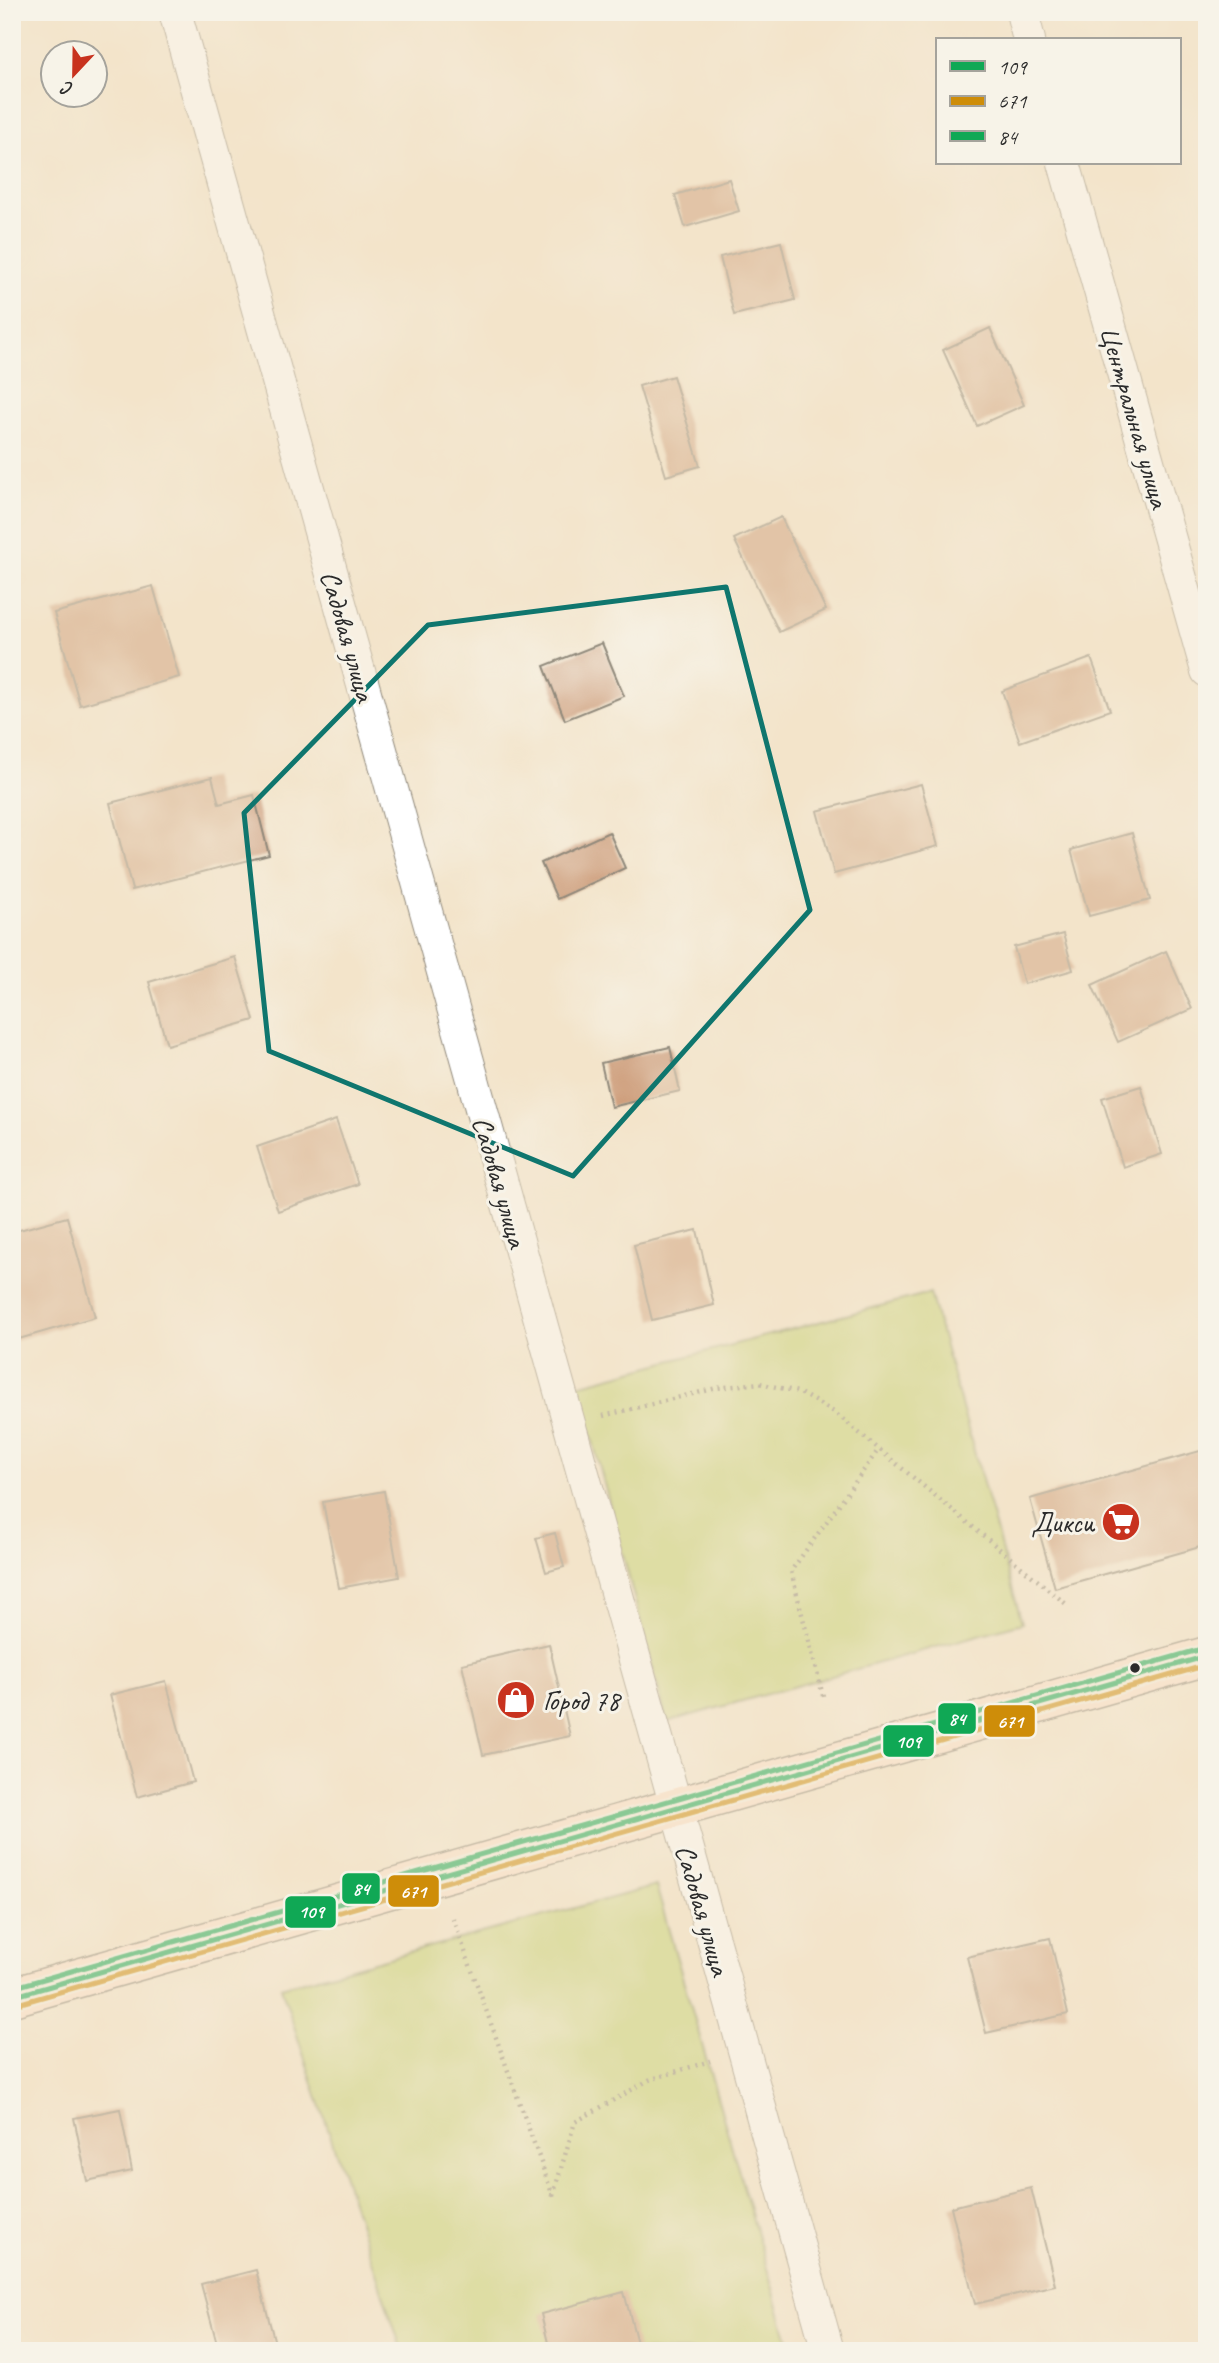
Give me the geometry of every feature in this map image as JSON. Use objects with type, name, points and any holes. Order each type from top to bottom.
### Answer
[{"type":"main road","points":[[12,1997],[1207,1656]]},
{"type":"street","name":"Садовая улица","points":[[175,12],[828,2351]]},
{"type":"street","points":[[1021,12],[1028,38]]},
{"type":"street","name":"Центральная улица","points":[[1064,164],[1207,671]]},
{"type":"path","points":[[568,1425],[717,1388],[759,1383],[798,1392],[834,1412],[1066,1604]]},
{"type":"path","points":[[823,1696],[790,1572],[879,1449]]},
{"type":"path","points":[[453,1919],[553,2196],[575,2122],[649,2080],[744,2054]]},
{"type":"highlighted area","points":[[726,587],[810,910],[573,1176],[269,1051],[244,813],[428,625]]},
{"type":"green space","points":[[930,1293],[1022,1623],[667,1722],[578,1385]]},
{"type":"green space","points":[[656,1886],[791,2351],[402,2351],[281,1987]]},
{"type":"building","points":[[729,179],[739,211],[685,227],[675,195]]},
{"type":"building","points":[[781,242],[795,300],[734,315],[720,257]]},
{"type":"building","points":[[990,328],[1024,405],[977,426],[943,350]]},
{"type":"building","points":[[673,376],[700,466],[666,476],[639,386]]},
{"type":"building","points":[[781,517],[826,610],[779,632],[734,539]]},
{"type":"building","points":[[153,586],[179,677],[80,705],[54,613]]},
{"type":"building","points":[[602,643],[624,696],[565,720],[544,666]]},
{"type":"building","points":[[1091,658],[1110,710],[1020,742],[1002,691]]},
{"type":"building","points":[[212,777],[219,804],[254,795],[269,855],[132,890],[110,803]]},
{"type":"building","points":[[921,784],[938,846],[834,874],[817,811]]},
{"type":"building","points":[[609,832],[625,868],[557,899],[541,863]]},
{"type":"building","points":[[1132,833],[1150,900],[1089,916],[1071,850]]},
{"type":"building","points":[[1063,934],[1073,970],[1024,984],[1014,947]]},
{"type":"building","points":[[1166,951],[1192,1009],[1118,1042],[1092,985]]},
{"type":"building","points":[[235,957],[254,1020],[167,1045],[149,982]]},
{"type":"building","points":[[670,1047],[680,1091],[611,1107],[601,1063]]},
{"type":"building","points":[[1141,1086],[1162,1154],[1123,1167],[1102,1098]]},
{"type":"building","points":[[336,1120],[358,1184],[278,1211],[257,1147]]},
{"type":"building","points":[[67,1217],[95,1317],[12,1341],[12,1232]]},
{"type":"building","points":[[697,1230],[714,1305],[652,1320],[634,1245]]},
{"type":"building","name":"Дикси","points":[[1207,1449],[1207,1545],[1055,1588],[1030,1499]]},
{"type":"building","points":[[384,1491],[399,1577],[339,1588],[323,1502]]},
{"type":"building","points":[[555,1533],[564,1567],[546,1572],[536,1538]]},
{"type":"building","name":"Город 78","points":[[549,1644],[570,1736],[483,1755],[462,1664]]},
{"type":"building","points":[[166,1681],[193,1782],[137,1797],[110,1695]]},
{"type":"building","points":[[1050,1938],[1068,2014],[986,2033],[967,1957]]},
{"type":"building","points":[[120,2109],[132,2171],[87,2181],[74,2118]]},
{"type":"building","points":[[1031,2188],[1055,2285],[975,2304],[951,2207]]},
{"type":"building","points":[[256,2270],[277,2351],[219,2351],[201,2284]]},
{"type":"building","points":[[624,2292],[639,2351],[550,2351],[541,2314]]},
{"type":"transit line","name":"84","points":[[12,1988],[1205,1648]]},
{"type":"transit line","name":"109","points":[[12,1997],[1207,1656]]},
{"type":"transit line","name":"671","points":[[14,2005],[1207,1665]]},
{"type":"place","name":"Дикси","points":[[1121,1522]]},
{"type":"place","name":"Город 78","points":[[516,1700]]}]
